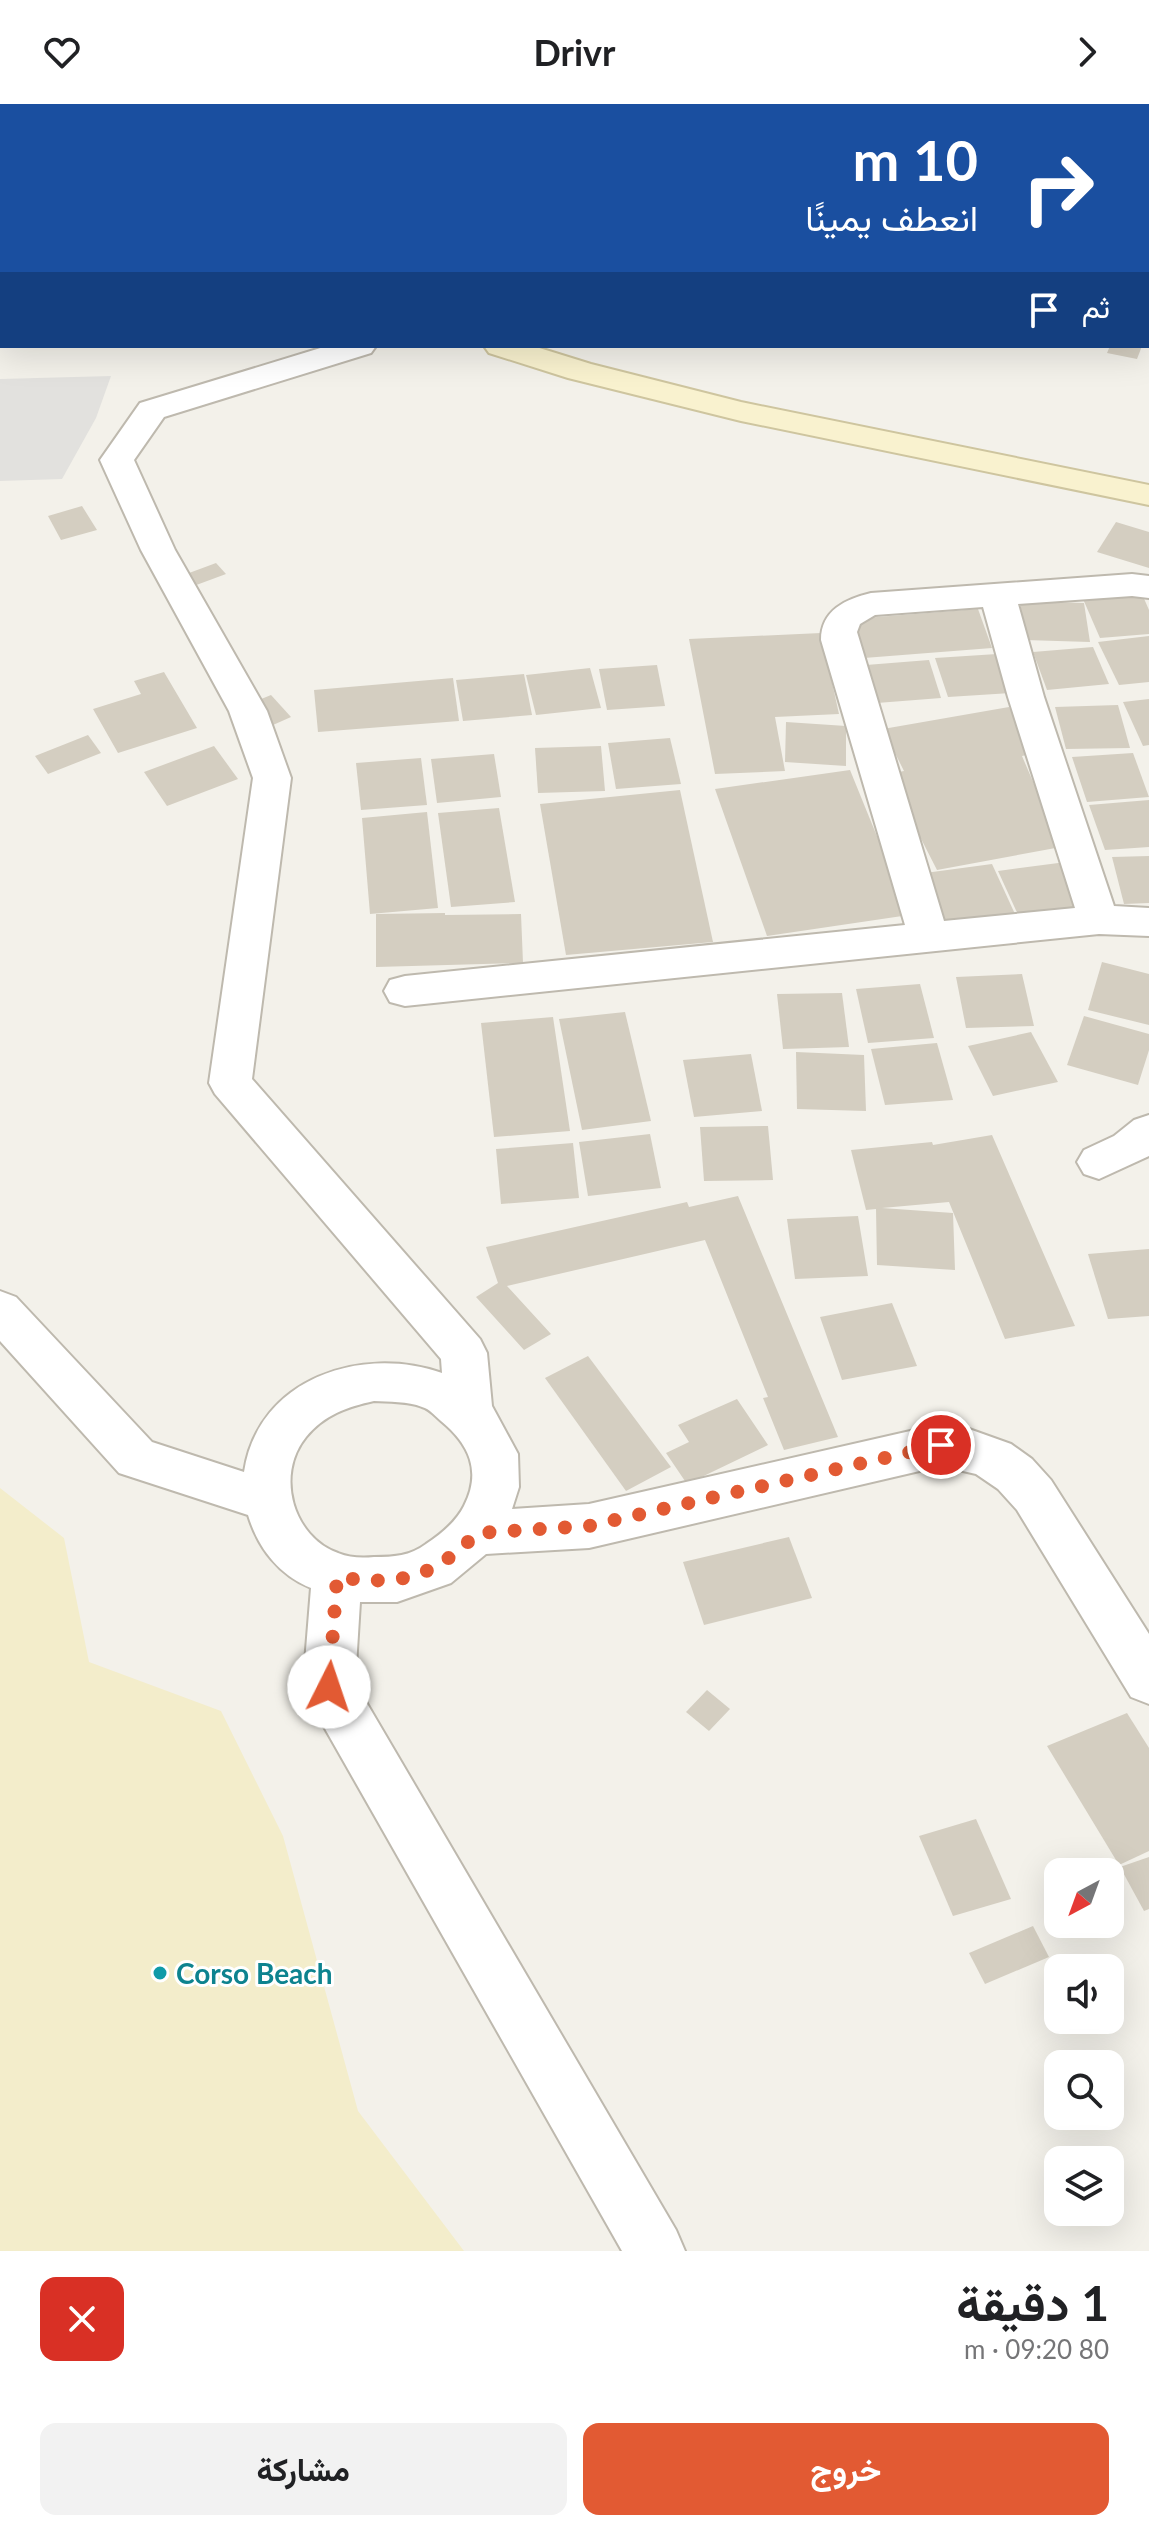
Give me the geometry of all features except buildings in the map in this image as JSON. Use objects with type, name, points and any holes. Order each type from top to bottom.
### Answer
[{"type":"street","points":[[354,348],[152,410],[117,460],[158,550],[248,711],[272,778],[230,1083],[464,1353],[469,1413]]},
{"type":"street","points":[[506,348],[576,372],[812,427],[1149,495]]},
{"type":"street","points":[[929,938],[838,631],[848,614],[871,604],[1132,585],[1149,587]]},
{"type":"street","points":[[998,597],[1026,697],[1099,920]]},
{"type":"street","points":[[405,991],[1099,920],[1149,922]]},
{"type":"street","points":[[1099,1162],[1129,1148],[1149,1132]]},
{"type":"street","points":[[0,1310],[136,1458],[266,1500]]},
{"type":"street","points":[[374,1381],[409,1383],[443,1394],[469,1413],[488,1440],[497,1471],[493,1502],[477,1533],[452,1558],[416,1576],[376,1583],[337,1577],[302,1559],[277,1533],[266,1500],[267,1466],[280,1434],[306,1407],[338,1389],[374,1381]]},
{"type":"street","points":[[477,1533],[589,1526],[941,1445],[969,1447],[1007,1466],[1034,1495],[1149,1680]]},
{"type":"street","points":[[337,1577],[329,1687],[655,2251]]},
{"type":"sand","name":"Corso Beach","points":[[0,1488],[64,1538],[89,1662],[221,1711],[283,1836],[358,2111],[464,2251],[0,2251]]},
{"type":"shaded area","points":[[111,376],[96,418],[62,479],[0,481],[0,379]]},
{"type":"place","name":"Corso Beach","points":[[160,1973]]},
{"type":"route","points":[[329,1687],[337,1577],[376,1583],[416,1576],[452,1558],[477,1533],[589,1526],[941,1445]]}]
